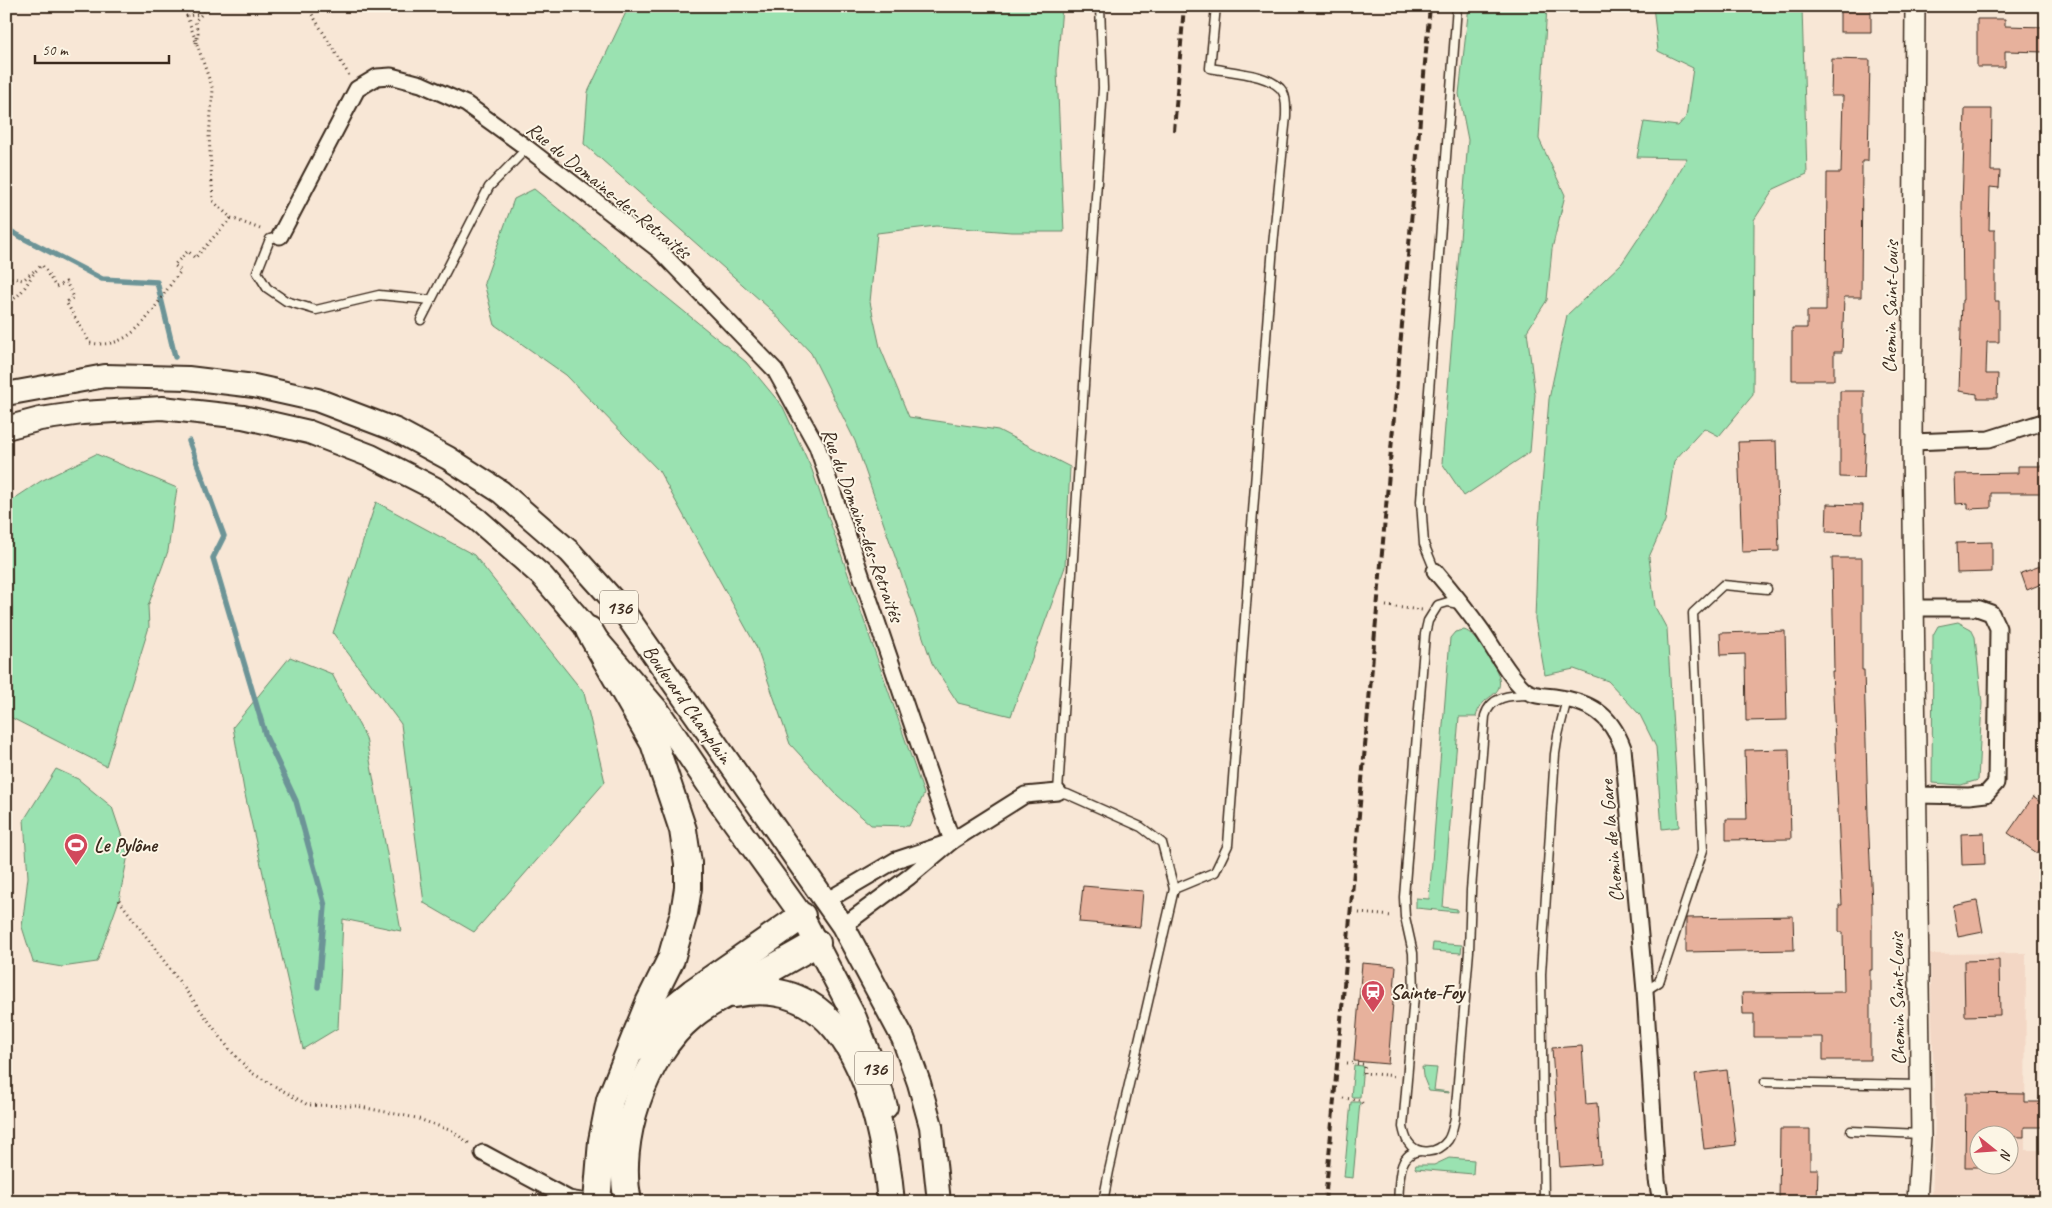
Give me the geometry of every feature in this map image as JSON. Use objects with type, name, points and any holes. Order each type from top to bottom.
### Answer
[{"type":"highway","points":[[589,630],[654,743],[683,830],[688,863],[688,888],[684,914],[671,959],[649,1003],[610,1100],[602,1141],[597,1202]]},
{"type":"highway","points":[[620,1076],[636,1050],[667,1013],[714,976],[802,916]]},
{"type":"highway","points":[[628,1202],[624,1172],[630,1124],[638,1098],[662,1048],[675,1031],[693,1015],[721,997],[817,943]]},
{"type":"highway","points":[[721,997],[751,991],[786,994],[819,1010],[832,1022],[850,1049],[869,1092],[881,1133],[888,1170],[891,1202]]},
{"type":"main road","name":"Boulevard Champlain","points":[[6,394],[105,376],[188,378],[254,386],[326,404],[396,430],[448,458],[501,492],[570,552],[624,612],[843,926],[903,1038],[919,1083],[931,1126],[939,1202]]},
{"type":"main road","name":"Boulevard Champlain","points":[[6,428],[40,419],[82,413],[162,408],[243,417],[310,432],[371,456],[434,488],[478,520],[542,576],[659,712],[724,808],[802,916],[855,1018],[874,1067],[885,1101],[897,1156],[902,1202]]},
{"type":"main road","points":[[802,916],[826,901]]},
{"type":"main road","points":[[817,943],[843,926]]},
{"type":"street","name":"Chemin Saint-Louis","points":[[1915,6],[1912,442],[1921,1085],[1921,1134],[1917,1202]]},
{"type":"street","name":"Rue du Domaine-des-Retraités","points":[[357,89],[377,77],[391,76],[421,84],[466,104],[527,148],[659,250],[775,370],[817,446],[952,841]]},
{"type":"street","points":[[280,236],[357,89]]},
{"type":"street","points":[[1912,442],[1988,439],[2046,421]]},
{"type":"street","name":"Chemin de la Gare","points":[[1435,571],[1465,608],[1517,682],[1526,691],[1536,695],[1583,703],[1608,720],[1617,732],[1623,748],[1645,992],[1661,1202]]},
{"type":"street","points":[[1914,608],[1977,608],[1991,613],[1998,628],[1996,783],[1986,794],[1969,796],[1917,795]]},
{"type":"street","points":[[843,926],[910,877],[952,841],[1026,795],[1058,792]]},
{"type":"street","points":[[826,901],[896,860],[952,841]]},
{"type":"street","points":[[483,1153],[569,1199],[587,1202]]},
{"type":"street","points":[[623,1202],[628,1202]]},
{"type":"lane","points":[[1100,6],[1103,88],[1058,792],[1067,794],[1141,827],[1162,843],[1174,889],[1103,1202]]},
{"type":"lane","points":[[1174,889],[1215,872],[1228,845],[1273,245],[1286,116],[1286,102],[1283,92],[1274,82],[1210,68],[1216,6]]},
{"type":"lane","points":[[1435,571],[1424,544],[1421,501],[1458,6]]},
{"type":"lane","points":[[421,320],[489,187],[527,148]]},
{"type":"lane","points":[[280,236],[270,239],[256,272],[267,288],[286,301],[316,310],[379,295],[431,300]]},
{"type":"lane","points":[[1645,992],[1659,982],[1703,850],[1693,613],[1723,585],[1766,588]]},
{"type":"lane","points":[[1420,1151],[1408,1142],[1403,1127],[1413,1016],[1414,968],[1405,917],[1404,896],[1425,634],[1433,610],[1438,605],[1454,602],[1465,608]]},
{"type":"lane","points":[[1398,1202],[1401,1170],[1405,1159],[1412,1153],[1420,1151],[1433,1152],[1442,1147],[1451,1135],[1455,1118],[1469,951],[1471,890],[1485,716],[1492,704],[1501,698],[1515,695],[1536,695]]},
{"type":"lane","points":[[1544,1202],[1541,974],[1555,754],[1567,699]]},
{"type":"lane","points":[[1765,1082],[1921,1085]]},
{"type":"lane","points":[[1851,1131],[1921,1134]]},
{"type":"path","points":[[196,43],[198,34],[195,21],[210,6]]},
{"type":"path","points":[[307,6],[357,89]]},
{"type":"path","points":[[201,14],[187,16],[213,90],[209,136],[213,201],[231,218],[280,236]]},
{"type":"path","points":[[6,276],[23,280],[42,265],[56,287],[66,282],[74,297],[66,302],[90,343],[103,345],[126,339],[156,306],[181,271],[174,265],[188,251],[195,258],[231,218]]},
{"type":"path","points":[[6,304],[22,294],[35,271]]},
{"type":"path","points":[[1386,606],[1433,610]]},
{"type":"path","points":[[119,900],[230,1050],[252,1073],[308,1105],[356,1106],[416,1118],[452,1131],[483,1153]]},
{"type":"path","points":[[1359,913],[1405,917]]},
{"type":"path","points":[[1347,1062],[1364,1064],[1364,1073],[1407,1077]]},
{"type":"path","points":[[1343,1098],[1360,1100],[1363,1104]]},
{"type":"shaded area","points":[[2026,953],[2025,1150],[2046,1150],[2046,1202],[1932,1202],[1935,1115],[1930,954]]},
{"type":"green space","points":[[629,6],[1062,6],[1057,71],[1064,232],[1011,232],[936,226],[877,233],[870,302],[880,347],[909,417],[998,430],[1070,467],[1065,567],[1011,716],[958,703],[932,663],[855,441],[811,353],[769,308],[584,144],[588,92]]},
{"type":"green space","points":[[1469,6],[1547,6],[1539,139],[1565,195],[1552,249],[1547,300],[1527,331],[1535,395],[1530,452],[1464,496],[1442,463],[1468,140],[1459,94]]},
{"type":"green space","points":[[1653,6],[1804,6],[1802,8],[1807,174],[1774,189],[1754,220],[1753,395],[1719,436],[1704,428],[1674,461],[1665,521],[1649,557],[1655,607],[1667,629],[1679,827],[1662,829],[1656,747],[1640,715],[1608,681],[1574,669],[1545,675],[1535,619],[1538,535],[1549,399],[1567,315],[1622,263],[1662,203],[1687,158],[1637,157],[1644,122],[1678,126],[1686,117],[1693,68],[1658,51]]},
{"type":"green space","points":[[534,189],[746,362],[783,407],[812,470],[924,794],[909,826],[871,825],[837,795],[790,744],[756,646],[659,471],[566,375],[495,325],[484,283],[514,199]]},
{"type":"green space","points":[[96,454],[177,488],[168,551],[148,606],[149,627],[106,766],[6,715],[6,504],[41,481]]},
{"type":"green space","points":[[376,502],[474,555],[584,693],[605,782],[474,932],[424,903],[401,724],[333,633]]},
{"type":"green space","points":[[1958,622],[1971,629],[1975,637],[1982,703],[1978,780],[1961,785],[1932,783],[1933,635],[1938,626]]},
{"type":"green space","points":[[1464,630],[1476,638],[1494,664],[1499,687],[1481,705],[1476,717],[1459,717],[1443,907],[1457,909],[1457,912],[1416,908],[1416,898],[1429,899],[1450,638],[1455,632]]},
{"type":"green space","points":[[290,657],[332,674],[366,738],[401,931],[343,919],[338,1028],[303,1049],[244,790],[233,727]]},
{"type":"green space","name":"Le Pylône","points":[[56,769],[78,779],[112,807],[128,855],[119,900],[97,962],[62,967],[33,962],[22,927],[28,877],[24,820]]},
{"type":"green space","points":[[1433,943],[1462,945],[1461,953],[1432,951]]},
{"type":"green space","points":[[1354,1065],[1363,1066],[1360,1097],[1351,1097]]},
{"type":"green space","points":[[1422,1067],[1437,1068],[1434,1090],[1449,1093],[1429,1091],[1423,1076]]},
{"type":"green space","points":[[1351,1102],[1360,1102],[1353,1178],[1344,1177]]},
{"type":"green space","points":[[1449,1158],[1474,1160],[1473,1174],[1415,1168],[1416,1165],[1434,1165]]},
{"type":"building","points":[[1840,6],[1871,6],[1871,32],[1840,32]]},
{"type":"building","points":[[1977,19],[2005,19],[2005,26],[2046,27],[2046,52],[2005,51],[2005,67],[1977,67]]},
{"type":"building","points":[[1832,59],[1870,60],[1868,161],[1862,161],[1861,297],[1844,297],[1842,352],[1834,352],[1834,380],[1792,380],[1792,328],[1807,328],[1807,311],[1826,311],[1827,173],[1841,173],[1843,96],[1831,96]]},
{"type":"building","points":[[1965,109],[1992,109],[1991,171],[2000,171],[1999,188],[1990,187],[1989,230],[1995,230],[1995,301],[1999,301],[1999,342],[1987,342],[1986,374],[1998,374],[1997,398],[1977,398],[1977,394],[1959,391],[1963,300],[1962,206]]},
{"type":"building","points":[[1840,391],[1864,391],[1864,433],[1866,433],[1864,478],[1840,477]]},
{"type":"building","points":[[1776,441],[1779,551],[1742,552],[1738,442]]},
{"type":"building","points":[[2018,466],[2046,466],[2046,493],[1991,493],[1991,508],[1968,509],[1968,503],[1956,504],[1955,474],[2018,473]]},
{"type":"building","points":[[1827,504],[1863,505],[1862,533],[1826,532]]},
{"type":"building","points":[[1992,542],[1992,572],[1957,573],[1956,543]]},
{"type":"building","points":[[1832,558],[1862,558],[1862,670],[1864,670],[1872,905],[1870,1060],[1823,1060],[1823,1037],[1754,1037],[1754,1014],[1743,1014],[1742,993],[1844,992],[1843,932],[1839,932],[1839,905],[1842,905],[1832,671],[1834,671]]},
{"type":"building","points":[[2046,564],[2046,582],[2027,590],[2021,573]]},
{"type":"building","points":[[1785,631],[1787,720],[1746,721],[1745,654],[1721,655],[1720,633]]},
{"type":"building","points":[[1789,749],[1791,839],[1726,840],[1726,819],[1747,819],[1745,750]]},
{"type":"building","points":[[2033,797],[2046,806],[2046,840],[2037,853],[2008,833]]},
{"type":"building","points":[[1984,833],[1985,864],[1962,865],[1961,834]]},
{"type":"building","points":[[1083,886],[1143,891],[1140,927],[1079,922]]},
{"type":"building","points":[[1977,901],[1983,932],[1958,937],[1953,906]]},
{"type":"building","points":[[1793,916],[1794,950],[1686,952],[1686,918]]},
{"type":"building","points":[[1999,960],[2000,1015],[1965,1016],[1964,961]]},
{"type":"building","points":[[1362,963],[1396,966],[1388,1064],[1354,1061]]},
{"type":"building","points":[[1582,1046],[1586,1104],[1597,1103],[1601,1164],[1560,1167],[1552,1048]]},
{"type":"building","points":[[1727,1070],[1736,1145],[1704,1149],[1695,1074]]},
{"type":"building","points":[[1966,1093],[2025,1094],[2025,1102],[2046,1102],[2046,1127],[2024,1127],[2024,1137],[2020,1137],[2020,1126],[1970,1126],[1970,1167],[1965,1167]]},
{"type":"building","points":[[1780,1129],[1810,1129],[1810,1169],[1818,1169],[1817,1202],[1779,1202]]},
{"type":"waterway","points":[[6,229],[102,279],[157,282],[175,357]]},
{"type":"waterway","points":[[189,441],[224,536],[213,558],[266,737],[296,801],[325,906],[318,987]]},
{"type":"railway","points":[[1174,131],[1184,6]]},
{"type":"railway","points":[[1325,1202],[1430,6]]},
{"type":"place","name":"Le Pylône","points":[[76,866]]},
{"type":"place","name":"Sainte-Foy","points":[[1373,1013]]}]
